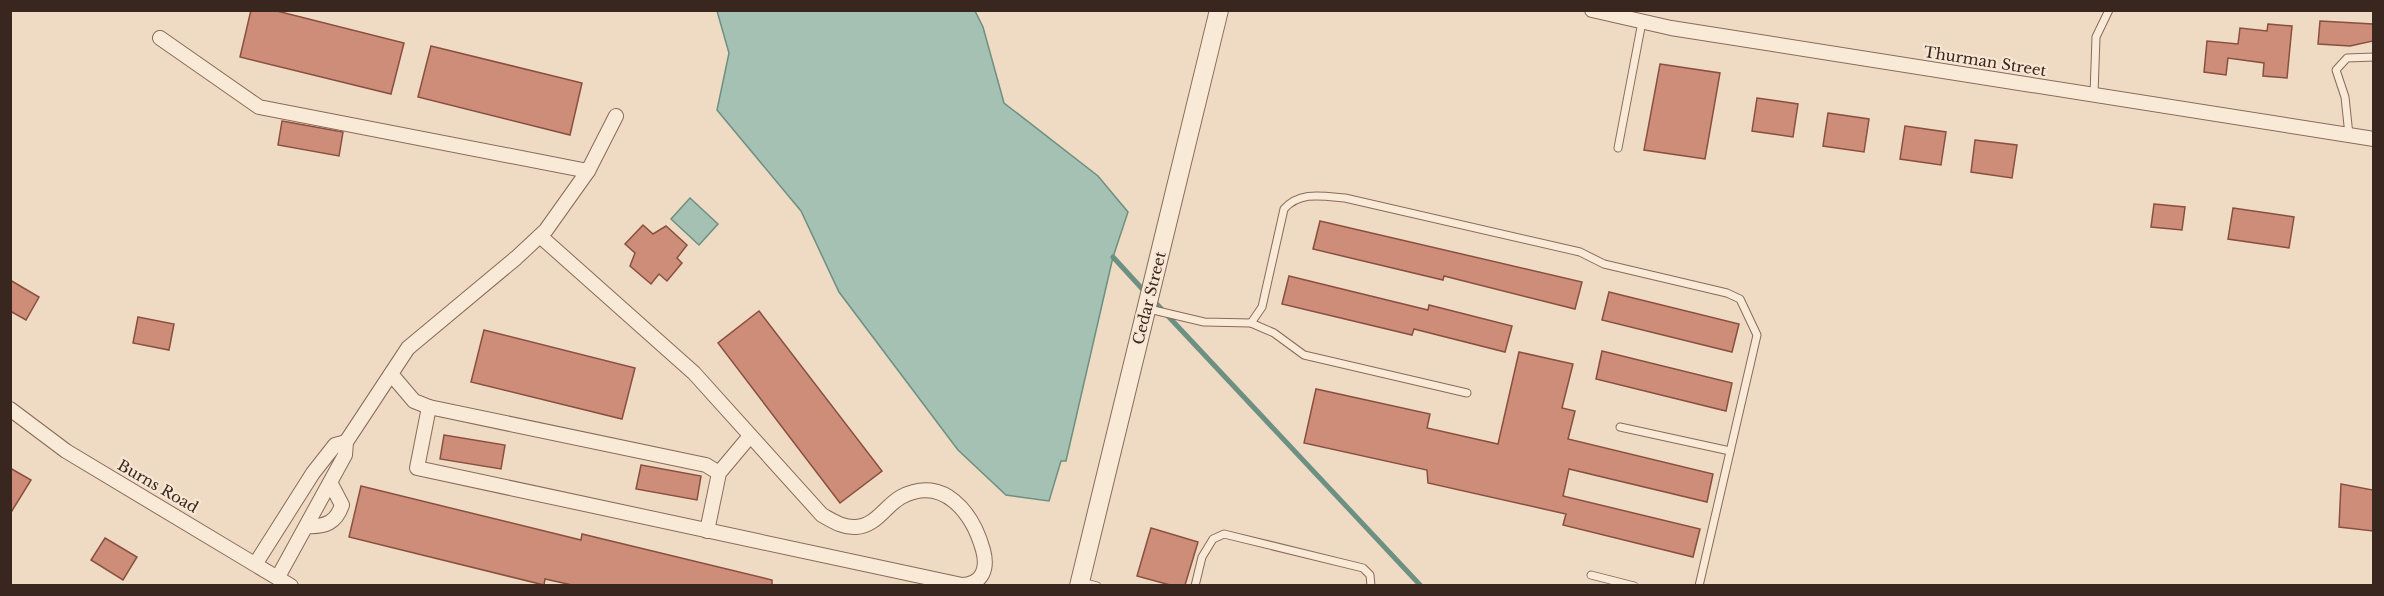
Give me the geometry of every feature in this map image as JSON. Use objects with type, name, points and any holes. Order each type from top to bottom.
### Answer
[{"type":"street","name":"Cedar Street","points":[[1085,584],[1146,309],[1219,10]]},
{"type":"street","name":"Thurman Street","points":[[1592,10],[1642,22],[2373,138]]},
{"type":"street","points":[[160,38],[259,107],[588,171]]},
{"type":"street","points":[[278,577],[331,484],[345,455],[346,442],[408,348],[540,236],[588,171],[616,116]]},
{"type":"street","points":[[429,407],[417,468],[962,585],[972,585],[985,571],[986,559],[978,531],[966,511],[950,497],[933,492],[915,492],[901,497],[871,523],[856,527],[840,525],[822,514],[694,373],[540,236]]},
{"type":"street","points":[[391,374],[414,401],[429,407],[706,465],[719,473]]},
{"type":"street","name":"Burns Road","points":[[10,409],[66,451],[291,585]]},
{"type":"street","points":[[707,531],[719,473],[750,436]]},
{"type":"street","points":[[256,563],[313,473],[335,446],[346,442]]},
{"type":"street","points":[[307,526],[326,525],[334,521],[339,513],[342,505],[331,484]]},
{"type":"lane","points":[[2094,94],[2096,37],[2109,10]]},
{"type":"lane","points":[[1618,148],[1642,22]]},
{"type":"lane","points":[[2349,135],[2345,97],[2336,70],[2348,58],[2373,57]]},
{"type":"lane","points":[[1251,323],[1262,307],[1284,209],[1293,199],[1311,195],[1345,198],[1580,252],[1604,264],[1727,293],[1740,299],[1757,335],[1699,585]]},
{"type":"lane","points":[[1146,309],[1204,322],[1251,323],[1274,333],[1304,355],[1467,393]]},
{"type":"lane","points":[[1620,427],[1730,451]]},
{"type":"lane","points":[[313,473],[331,484]]},
{"type":"lane","points":[[1195,585],[1203,557],[1212,539],[1224,534],[1362,568],[1370,575],[1371,585]]},
{"type":"lane","points":[[1591,575],[1634,585]]},
{"type":"shaded area","points":[[717,11],[975,11],[983,27],[1004,103],[1098,176],[1128,212],[1113,257],[1066,461],[1061,461],[1049,501],[1006,495],[958,450],[839,292],[801,211],[717,110],[729,53]]},
{"type":"shaded area","points":[[690,198],[718,224],[699,245],[671,219]]},
{"type":"building","points":[[251,10],[273,10],[404,43],[391,94],[240,57]]},
{"type":"building","points":[[2320,21],[2373,24],[2373,41],[2350,46],[2318,44]]},
{"type":"building","points":[[2268,24],[2292,26],[2287,78],[2263,76],[2264,63],[2228,58],[2226,75],[2204,72],[2207,41],[2238,44],[2240,28],[2267,31]]},
{"type":"building","points":[[431,46],[582,83],[570,135],[418,97]]},
{"type":"building","points":[[1660,64],[1720,73],[1705,159],[1644,150]]},
{"type":"building","points":[[1757,98],[1798,104],[1793,137],[1752,131]]},
{"type":"building","points":[[1828,113],[1869,119],[1864,152],[1823,146]]},
{"type":"building","points":[[282,121],[343,132],[339,156],[278,145]]},
{"type":"building","points":[[1905,126],[1946,132],[1941,165],[1900,159]]},
{"type":"building","points":[[1975,140],[2017,145],[2012,178],[1971,172]]},
{"type":"building","points":[[2154,204],[2185,207],[2182,230],[2151,227]]},
{"type":"building","points":[[2233,208],[2294,217],[2289,248],[2228,239]]},
{"type":"building","points":[[1320,221],[1582,282],[1575,309],[1444,276],[1443,280],[1313,249]]},
{"type":"building","points":[[643,225],[653,234],[666,226],[687,245],[677,258],[682,263],[667,281],[659,274],[651,284],[630,266],[635,253],[625,244]]},
{"type":"building","points":[[1289,276],[1428,310],[1429,305],[1512,326],[1505,352],[1414,329],[1412,335],[1282,304]]},
{"type":"building","points":[[10,280],[39,297],[26,320],[10,311]]},
{"type":"building","points":[[1609,292],[1739,324],[1732,352],[1602,320]]},
{"type":"building","points":[[759,311],[882,471],[840,503],[718,343]]},
{"type":"building","points":[[138,317],[174,324],[169,350],[133,343]]},
{"type":"building","points":[[484,330],[635,368],[622,419],[471,382]]},
{"type":"building","points":[[1602,351],[1732,383],[1726,411],[1596,379]]},
{"type":"building","points":[[1519,352],[1573,364],[1562,408],[1575,411],[1568,439],[1713,474],[1707,502],[1569,469],[1563,496],[1700,529],[1693,557],[1563,525],[1566,514],[1428,483],[1427,470],[1304,443],[1316,389],[1430,414],[1427,428],[1498,444]]},
{"type":"building","points":[[444,435],[505,445],[501,469],[440,459]]},
{"type":"building","points":[[641,465],[701,476],[697,500],[636,489]]},
{"type":"building","points":[[10,468],[31,480],[10,514]]},
{"type":"building","points":[[2341,484],[2373,490],[2373,531],[2339,527]]},
{"type":"building","points":[[361,486],[581,540],[582,534],[772,580],[772,585],[572,585],[545,579],[544,585],[349,537]]},
{"type":"building","points":[[1151,528],[1198,542],[1185,585],[1170,585],[1137,576]]},
{"type":"building","points":[[105,538],[137,557],[123,580],[91,560]]},
{"type":"waterway","points":[[1113,257],[1146,293]]},
{"type":"waterway","points":[[1153,300],[1421,586]]}]
